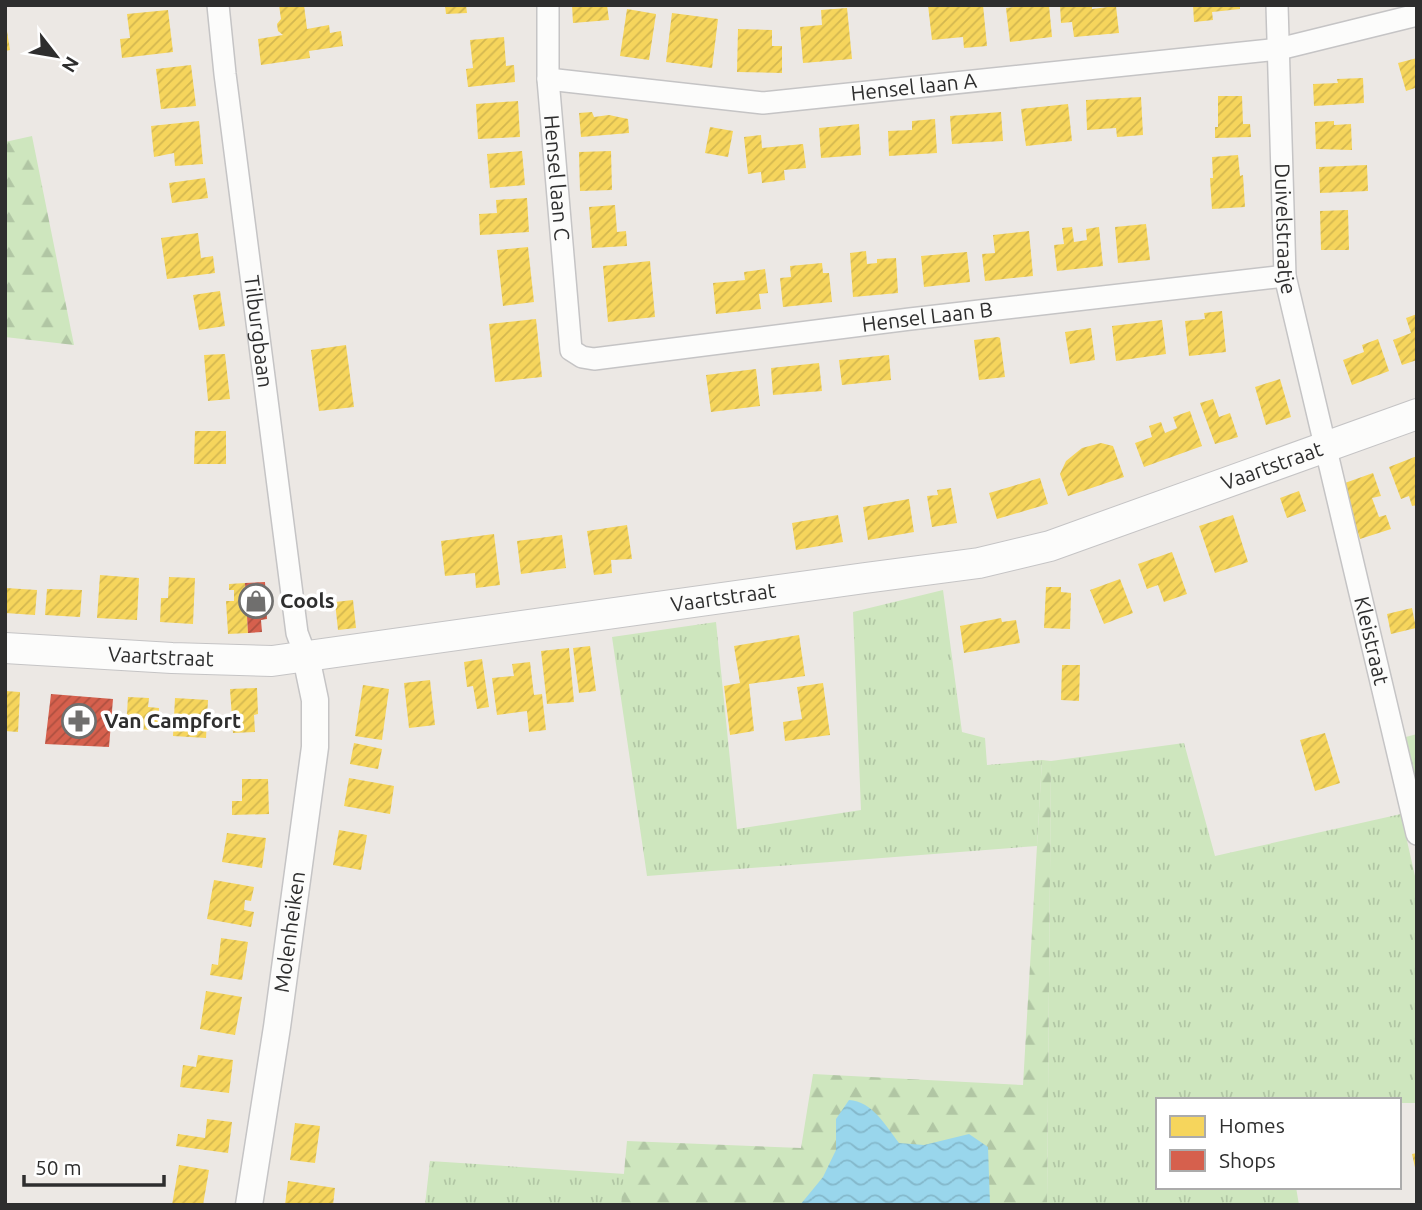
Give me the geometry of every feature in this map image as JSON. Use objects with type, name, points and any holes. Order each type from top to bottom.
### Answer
[{"type":"main road","name":"Vaartstraat","points":[[5,648],[272,661],[979,563],[1050,546],[1417,414]]},
{"type":"street","name":"Tilburgbaan","points":[[218,5],[297,634],[306,657]]},
{"type":"street","name":"Hensel laan C","points":[[548,5],[548,79],[571,350]]},
{"type":"street","name":"Duivelstraatje","points":[[1277,5],[1285,276],[1325,447]]},
{"type":"street","name":"Hensel laan A","points":[[548,79],[763,103],[1279,49],[1417,15]]},
{"type":"street","name":"Hensel Laan B","points":[[571,350],[582,357],[594,359],[1285,276]]},
{"type":"street","name":"Kleistraat","points":[[1325,447],[1417,834]]},
{"type":"street","name":"Molenheiken","points":[[249,1205],[277,1027],[315,747],[315,700],[306,657]]},
{"type":"green space","points":[[32,136],[74,345],[5,337],[5,142]]},
{"type":"green space","points":[[943,590],[962,732],[985,738],[987,765],[1042,760],[1037,846],[647,876],[612,637],[716,622],[737,829],[861,810],[853,612]]},
{"type":"green space","points":[[1417,734],[1417,805],[1402,738]]},
{"type":"green space","points":[[1184,743],[1215,856],[1401,814],[1417,885],[1417,1103],[1401,1103],[1401,1098],[1156,1098],[1156,1189],[1296,1189],[1299,1205],[1047,1205],[1051,761]]},
{"type":"green space","points":[[1042,760],[1051,761],[1047,1205],[621,1205],[627,1141],[801,1148],[813,1074],[1023,1085]]},
{"type":"green space","points":[[430,1161],[625,1174],[621,1205],[425,1205]]},
{"type":"water","points":[[849,1100],[857,1101],[871,1110],[884,1122],[899,1143],[924,1145],[969,1134],[988,1147],[990,1205],[800,1205],[823,1177],[836,1150],[836,1119]]},
{"type":"building: Homes","points":[[279,5],[304,5],[307,29],[329,25],[330,33],[341,31],[343,46],[309,51],[310,58],[261,65],[258,39],[283,35],[278,31],[277,24],[281,19]]},
{"type":"building: Homes","points":[[445,5],[466,5],[467,13],[446,14]]},
{"type":"building: Homes","points":[[572,5],[607,5],[609,20],[573,23]]},
{"type":"building: Homes","points":[[928,5],[983,5],[987,46],[964,48],[963,37],[932,40]]},
{"type":"building: Homes","points":[[1049,5],[1052,37],[1010,42],[1006,8]]},
{"type":"building: Homes","points":[[1060,5],[1092,5],[1092,9],[1116,6],[1119,33],[1074,37],[1072,22],[1061,23]]},
{"type":"building: Homes","points":[[1193,5],[1240,5],[1240,9],[1212,12],[1213,20],[1194,22]]},
{"type":"building: Homes","points":[[847,8],[852,59],[803,63],[800,27],[822,25],[821,10]]},
{"type":"building: Homes","points":[[627,9],[656,14],[649,60],[620,56]]},
{"type":"building: Homes","points":[[168,10],[173,52],[122,58],[120,39],[130,38],[127,14]]},
{"type":"building: Homes","points":[[672,13],[718,19],[712,68],[666,62]]},
{"type":"building: Homes","points":[[738,29],[772,30],[772,46],[782,46],[782,73],[737,72]]},
{"type":"building: Homes","points":[[5,31],[10,50],[5,51]]},
{"type":"building: Homes","points":[[504,37],[506,66],[514,65],[515,82],[468,87],[466,69],[473,68],[470,40]]},
{"type":"building: Homes","points":[[1417,58],[1416,93],[1415,88],[1406,91],[1398,63]]},
{"type":"building: Homes","points":[[191,65],[196,106],[161,109],[156,69]]},
{"type":"building: Homes","points":[[1363,78],[1364,103],[1314,106],[1313,84],[1338,83],[1337,79]]},
{"type":"building: Homes","points":[[1218,96],[1242,96],[1243,124],[1250,124],[1251,137],[1215,138],[1215,127],[1218,127]]},
{"type":"building: Homes","points":[[1141,97],[1143,135],[1117,137],[1116,128],[1087,130],[1086,100]]},
{"type":"building: Homes","points":[[518,101],[520,137],[478,139],[476,104]]},
{"type":"building: Homes","points":[[1068,104],[1072,141],[1026,146],[1021,109]]},
{"type":"building: Homes","points":[[592,112],[594,117],[609,115],[628,119],[629,133],[581,137],[579,113]]},
{"type":"building: Homes","points":[[1001,112],[1003,141],[952,144],[950,116]]},
{"type":"building: Homes","points":[[935,119],[937,153],[889,156],[888,131],[912,130],[912,121]]},
{"type":"building: Homes","points":[[199,121],[203,164],[175,166],[174,153],[154,157],[151,126]]},
{"type":"building: Homes","points":[[1334,121],[1334,125],[1351,124],[1352,150],[1316,149],[1315,122]]},
{"type":"building: Homes","points":[[859,124],[861,155],[821,158],[819,128]]},
{"type":"building: Homes","points":[[710,127],[733,131],[728,157],[705,153]]},
{"type":"building: Homes","points":[[761,135],[762,148],[803,144],[806,168],[784,170],[785,180],[762,183],[761,172],[748,174],[744,137]]},
{"type":"building: Homes","points":[[522,151],[525,185],[490,188],[487,154]]},
{"type":"building: Homes","points":[[611,151],[612,190],[580,191],[579,152]]},
{"type":"building: Homes","points":[[1238,155],[1240,176],[1243,175],[1245,207],[1212,209],[1212,157]]},
{"type":"building: Homes","points":[[1367,165],[1368,191],[1320,193],[1319,167]]},
{"type":"building: Homes","points":[[205,178],[208,198],[172,203],[169,183]]},
{"type":"building: Homes","points":[[527,198],[529,232],[480,235],[479,214],[497,213],[496,200]]},
{"type":"building: Homes","points":[[615,205],[617,232],[626,231],[627,246],[592,248],[589,207]]},
{"type":"building: Homes","points":[[1348,210],[1349,250],[1321,250],[1320,211]]},
{"type":"building: Homes","points":[[1146,224],[1150,260],[1118,263],[1115,227]]},
{"type":"building: Homes","points":[[1072,227],[1074,242],[1087,240],[1086,229],[1099,227],[1103,266],[1057,271],[1054,245],[1064,244],[1062,228]]},
{"type":"building: Homes","points":[[1029,231],[1033,276],[985,281],[982,254],[995,253],[993,235]]},
{"type":"building: Homes","points":[[198,233],[201,258],[213,256],[215,273],[167,279],[161,238]]},
{"type":"building: Homes","points":[[528,247],[534,302],[503,306],[497,250]]},
{"type":"building: Homes","points":[[866,251],[867,264],[877,263],[877,259],[896,258],[898,293],[853,297],[850,253]]},
{"type":"building: Homes","points":[[967,252],[970,282],[924,287],[921,256]]},
{"type":"building: Homes","points":[[650,261],[655,317],[608,322],[603,266]]},
{"type":"building: Homes","points":[[822,263],[823,273],[829,273],[832,302],[783,307],[780,278],[791,277],[790,266]]},
{"type":"building: Homes","points":[[765,269],[768,293],[759,294],[761,309],[716,314],[713,283],[745,280],[744,272]]},
{"type":"building: Homes","points":[[220,291],[225,326],[199,330],[193,295]]},
{"type":"building: Homes","points":[[1222,311],[1226,352],[1189,356],[1185,321],[1205,319],[1204,313]]},
{"type":"building: Homes","points":[[1417,314],[1417,360],[1402,365],[1393,340],[1411,333],[1406,318]]},
{"type":"building: Homes","points":[[536,319],[542,377],[495,382],[489,324]]},
{"type":"building: Homes","points":[[1162,320],[1166,354],[1116,361],[1112,326]]},
{"type":"building: Homes","points":[[1091,328],[1095,360],[1070,364],[1065,332]]},
{"type":"building: Homes","points":[[998,337],[1005,377],[979,380],[974,340]]},
{"type":"building: Homes","points":[[1378,339],[1389,371],[1352,385],[1343,360],[1364,352],[1362,345]]},
{"type":"building: Homes","points":[[346,345],[354,407],[319,411],[311,350]]},
{"type":"building: Homes","points":[[225,354],[230,399],[208,401],[204,355]]},
{"type":"building: Homes","points":[[889,355],[891,380],[842,385],[839,360]]},
{"type":"building: Homes","points":[[819,363],[822,391],[773,395],[771,368]]},
{"type":"building: Homes","points":[[756,369],[760,406],[711,412],[706,375]]},
{"type":"building: Homes","points":[[1280,379],[1291,417],[1266,425],[1255,387]]},
{"type":"building: Homes","points":[[1213,399],[1219,417],[1230,413],[1238,437],[1215,444],[1200,403]]},
{"type":"building: Homes","points":[[1190,411],[1202,446],[1144,467],[1135,443],[1152,437],[1149,426],[1161,422],[1165,433],[1177,428],[1173,417]]},
{"type":"building: Homes","points":[[195,431],[226,431],[226,464],[194,464]]},
{"type":"building: Homes","points":[[1101,443],[1113,446],[1124,477],[1068,496],[1060,474],[1066,461],[1082,448]]},
{"type":"building: Homes","points":[[1417,456],[1417,505],[1412,506],[1409,496],[1401,499],[1389,467]]},
{"type":"building: Homes","points":[[1373,473],[1381,496],[1372,498],[1379,517],[1386,515],[1391,529],[1360,539],[1342,484]]},
{"type":"building: Homes","points":[[1040,478],[1048,504],[997,519],[989,493]]},
{"type":"building: Homes","points":[[951,488],[957,523],[932,527],[927,496],[938,495],[937,490]]},
{"type":"building: Homes","points":[[1299,491],[1306,511],[1287,518],[1280,498]]},
{"type":"building: Homes","points":[[909,499],[914,532],[868,540],[863,507]]},
{"type":"building: Homes","points":[[838,515],[843,542],[796,550],[792,523]]},
{"type":"building: Homes","points":[[1233,515],[1248,562],[1215,573],[1199,526]]},
{"type":"building: Homes","points":[[627,525],[632,559],[611,560],[612,573],[594,575],[587,531]]},
{"type":"building: Homes","points":[[494,534],[500,585],[476,588],[475,573],[445,576],[441,541]]},
{"type":"building: Homes","points":[[562,535],[566,568],[521,574],[517,541]]},
{"type":"building: Homes","points":[[1172,552],[1187,594],[1164,602],[1158,585],[1147,589],[1138,564]]},
{"type":"building: Homes","points":[[100,575],[139,578],[137,620],[97,618]]},
{"type":"building: Homes","points":[[169,577],[195,578],[193,624],[160,622],[161,598],[168,598]]},
{"type":"building: Homes","points":[[1120,579],[1133,613],[1104,624],[1090,590]]},
{"type":"building: Homes","points":[[245,583],[248,633],[228,634],[226,601],[234,601],[234,590],[229,590],[229,584]]},
{"type":"building: Homes","points":[[1046,587],[1061,587],[1061,592],[1071,593],[1070,629],[1044,628]]},
{"type":"building: Homes","points":[[6,588],[37,590],[35,615],[5,613]]},
{"type":"building: Homes","points":[[47,589],[82,590],[80,617],[45,615]]},
{"type":"building: Homes","points":[[353,600],[356,628],[338,630],[335,602]]},
{"type":"building: Homes","points":[[1412,608],[1416,628],[1391,634],[1387,614]]},
{"type":"building: Homes","points":[[1001,618],[1002,622],[1016,620],[1020,643],[964,653],[960,626]]},
{"type":"building: Homes","points":[[799,635],[805,676],[749,684],[754,731],[730,735],[724,686],[740,683],[734,646]]},
{"type":"building: Homes","points":[[590,646],[596,691],[579,693],[573,648]]},
{"type":"building: Homes","points":[[569,648],[574,702],[547,704],[541,651]]},
{"type":"building: Homes","points":[[482,659],[489,707],[477,709],[473,686],[467,687],[464,662]]},
{"type":"building: Homes","points":[[530,662],[534,695],[542,694],[546,730],[529,732],[527,711],[497,715],[492,678],[514,676],[512,664]]},
{"type":"building: Homes","points":[[1062,665],[1080,665],[1079,701],[1061,700]]},
{"type":"building: Homes","points":[[430,680],[435,725],[409,728],[404,683]]},
{"type":"building: Homes","points":[[823,683],[830,735],[785,741],[783,722],[802,719],[797,687]]},
{"type":"building: Homes","points":[[363,685],[389,689],[382,740],[355,736]]},
{"type":"building: Homes","points":[[257,688],[258,714],[254,715],[255,732],[233,733],[230,689]]},
{"type":"building: Homes","points":[[5,691],[20,692],[18,732],[5,731]]},
{"type":"building: Homes","points":[[128,697],[149,698],[148,707],[159,708],[158,730],[126,729]]},
{"type":"building: Homes","points":[[175,698],[208,700],[206,738],[173,736]]},
{"type":"building: Homes","points":[[1325,733],[1340,783],[1315,791],[1300,740]]},
{"type":"building: Homes","points":[[354,743],[382,749],[378,769],[350,764]]},
{"type":"building: Homes","points":[[349,778],[394,786],[390,814],[344,806]]},
{"type":"building: Homes","points":[[242,779],[268,779],[269,814],[232,815],[232,801],[242,801]]},
{"type":"building: Homes","points":[[339,830],[367,835],[361,870],[333,865]]},
{"type":"building: Homes","points":[[227,833],[266,838],[262,868],[222,862]]},
{"type":"building: Homes","points":[[214,880],[254,887],[251,901],[245,900],[244,910],[254,912],[251,927],[207,919]]},
{"type":"building: Homes","points":[[221,938],[248,942],[242,980],[210,975],[212,964],[218,965]]},
{"type":"building: Homes","points":[[206,991],[242,997],[235,1035],[200,1029]]},
{"type":"building: Homes","points":[[198,1055],[233,1060],[229,1093],[180,1087],[183,1065],[196,1067]]},
{"type":"building: Homes","points":[[207,1119],[232,1122],[228,1153],[176,1146],[178,1134],[205,1138]]},
{"type":"building: Homes","points":[[295,1123],[320,1126],[315,1163],[290,1160]]},
{"type":"building: Homes","points":[[1417,1153],[1417,1171],[1416,1172],[1412,1154]]},
{"type":"building: Homes","points":[[179,1165],[209,1170],[203,1205],[172,1205]]},
{"type":"building: Homes","points":[[288,1181],[335,1188],[333,1205],[285,1205]]},
{"type":"building: Shops","name":"Cools","points":[[265,582],[267,619],[261,620],[262,632],[248,633],[245,583]]},
{"type":"building: Shops","name":"Van Campfort","points":[[51,694],[113,699],[109,747],[45,744]]},
{"type":"place","name":"Cools","points":[[256,601]]},
{"type":"place","name":"Van Campfort","points":[[79,721]]}]
